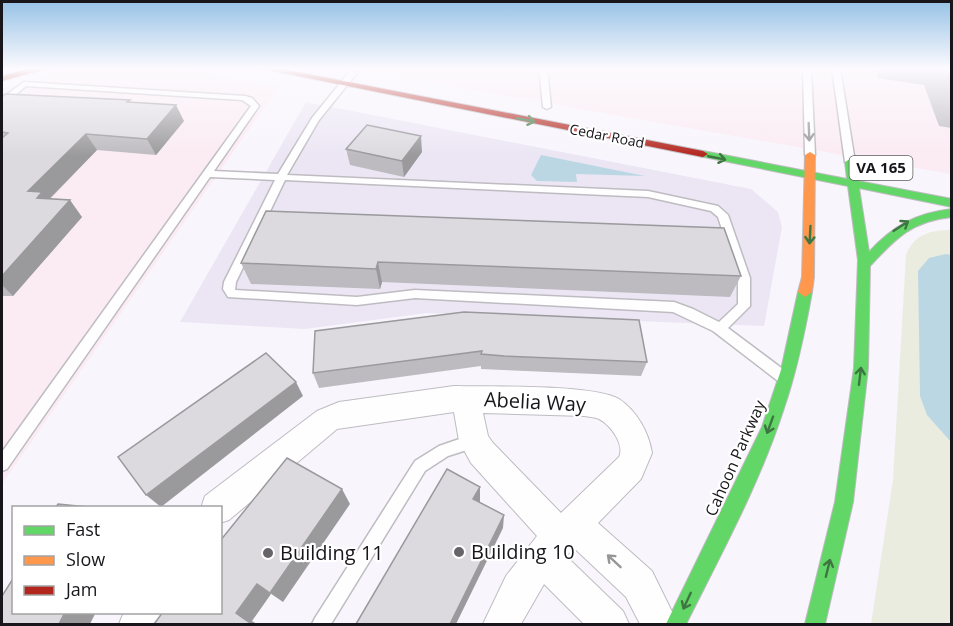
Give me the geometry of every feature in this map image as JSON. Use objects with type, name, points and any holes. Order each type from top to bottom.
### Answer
[{"type":"main road","name":"Cedar Road","points":[[409,97],[951,203]]},
{"type":"main road","points":[[792,152],[815,156]]},
{"type":"main road","name":"Cahoon Parkway","points":[[676,624],[762,446],[786,379],[799,328],[808,277],[811,177],[815,156]]},
{"type":"main road","points":[[814,624],[844,502],[861,368],[864,265],[850,162]]},
{"type":"main road","points":[[864,265],[892,232],[903,224],[926,216],[951,213]]},
{"type":"street","points":[[466,399],[474,441],[559,540],[610,624]]},
{"type":"street","name":"Abelia Way","points":[[218,506],[327,420],[339,415],[466,399],[584,403],[608,408],[621,419],[635,441],[637,453],[630,468],[559,540],[519,590],[502,624]]},
{"type":"street","points":[[559,540],[639,584],[659,624]]},
{"type":"lane","points":[[2,464],[254,110],[253,103],[249,100],[227,97]]},
{"type":"lane","points":[[331,97],[318,113],[230,282],[229,289],[232,294],[338,301],[372,300],[415,294],[650,304],[687,311],[720,329],[786,379]]},
{"type":"lane","points":[[546,97],[547,107]]},
{"type":"lane","points":[[810,97],[815,156]]},
{"type":"lane","points":[[840,97],[850,162]]},
{"type":"lane","points":[[207,174],[648,194],[714,207],[723,215],[746,286],[744,306],[720,329]]},
{"type":"lane","points":[[321,624],[420,466],[444,451],[474,441]]},
{"type":"shaded area","points":[[2,97],[271,97],[2,484]]},
{"type":"shaded area","points":[[514,97],[951,97],[951,174]]},
{"type":"shaded area","points":[[306,102],[751,189],[778,212],[782,227],[764,326],[427,313],[305,329],[180,322]]},
{"type":"shaded area","points":[[951,230],[951,624],[871,624],[893,480],[906,255],[918,238],[930,232]]},
{"type":"water","points":[[541,155],[645,176],[576,174],[577,182],[537,181],[531,175]]},
{"type":"water","points":[[952,255],[951,442],[927,415],[920,396],[918,271],[929,258]]},
{"type":"building","points":[[2,97],[72,97],[176,105],[147,139],[86,134],[28,191],[42,192],[37,198],[70,200],[2,276],[2,138],[8,133],[2,132]]},
{"type":"building","points":[[367,125],[421,136],[402,161],[346,149]]},
{"type":"building","points":[[266,211],[724,228],[741,276],[378,262],[376,269],[241,263]]},
{"type":"building","points":[[464,312],[639,320],[647,362],[504,356],[481,354],[482,351],[313,373],[315,331]]},
{"type":"building","points":[[266,353],[296,382],[146,495],[118,457]]},
{"type":"building","name":"Building 11","points":[[287,458],[342,489],[270,593],[257,584],[236,613],[249,624],[154,624],[162,614],[222,614],[222,539]]},
{"type":"building","name":"Building 10","points":[[447,469],[480,487],[473,499],[504,515],[450,624],[356,624]]},
{"type":"building","points":[[12,580],[12,614],[64,614],[59,624],[2,624],[2,596]]},
{"type":"traffic: fast","points":[[703,154],[952,203]]},
{"type":"traffic: fast","points":[[815,624],[844,502],[861,368],[864,260],[850,162]]},
{"type":"traffic: fast","points":[[864,265],[893,235],[912,222],[952,213]]},
{"type":"traffic: fast","points":[[676,624],[742,491],[770,427],[788,370],[805,292]]},
{"type":"traffic: slow","points":[[805,292],[808,277],[810,155]]},
{"type":"traffic: jam","points":[[412,97],[703,154]]},
{"type":"place","name":"Building 10","points":[[459,552]]},
{"type":"place","name":"Building 11","points":[[268,553]]}]
